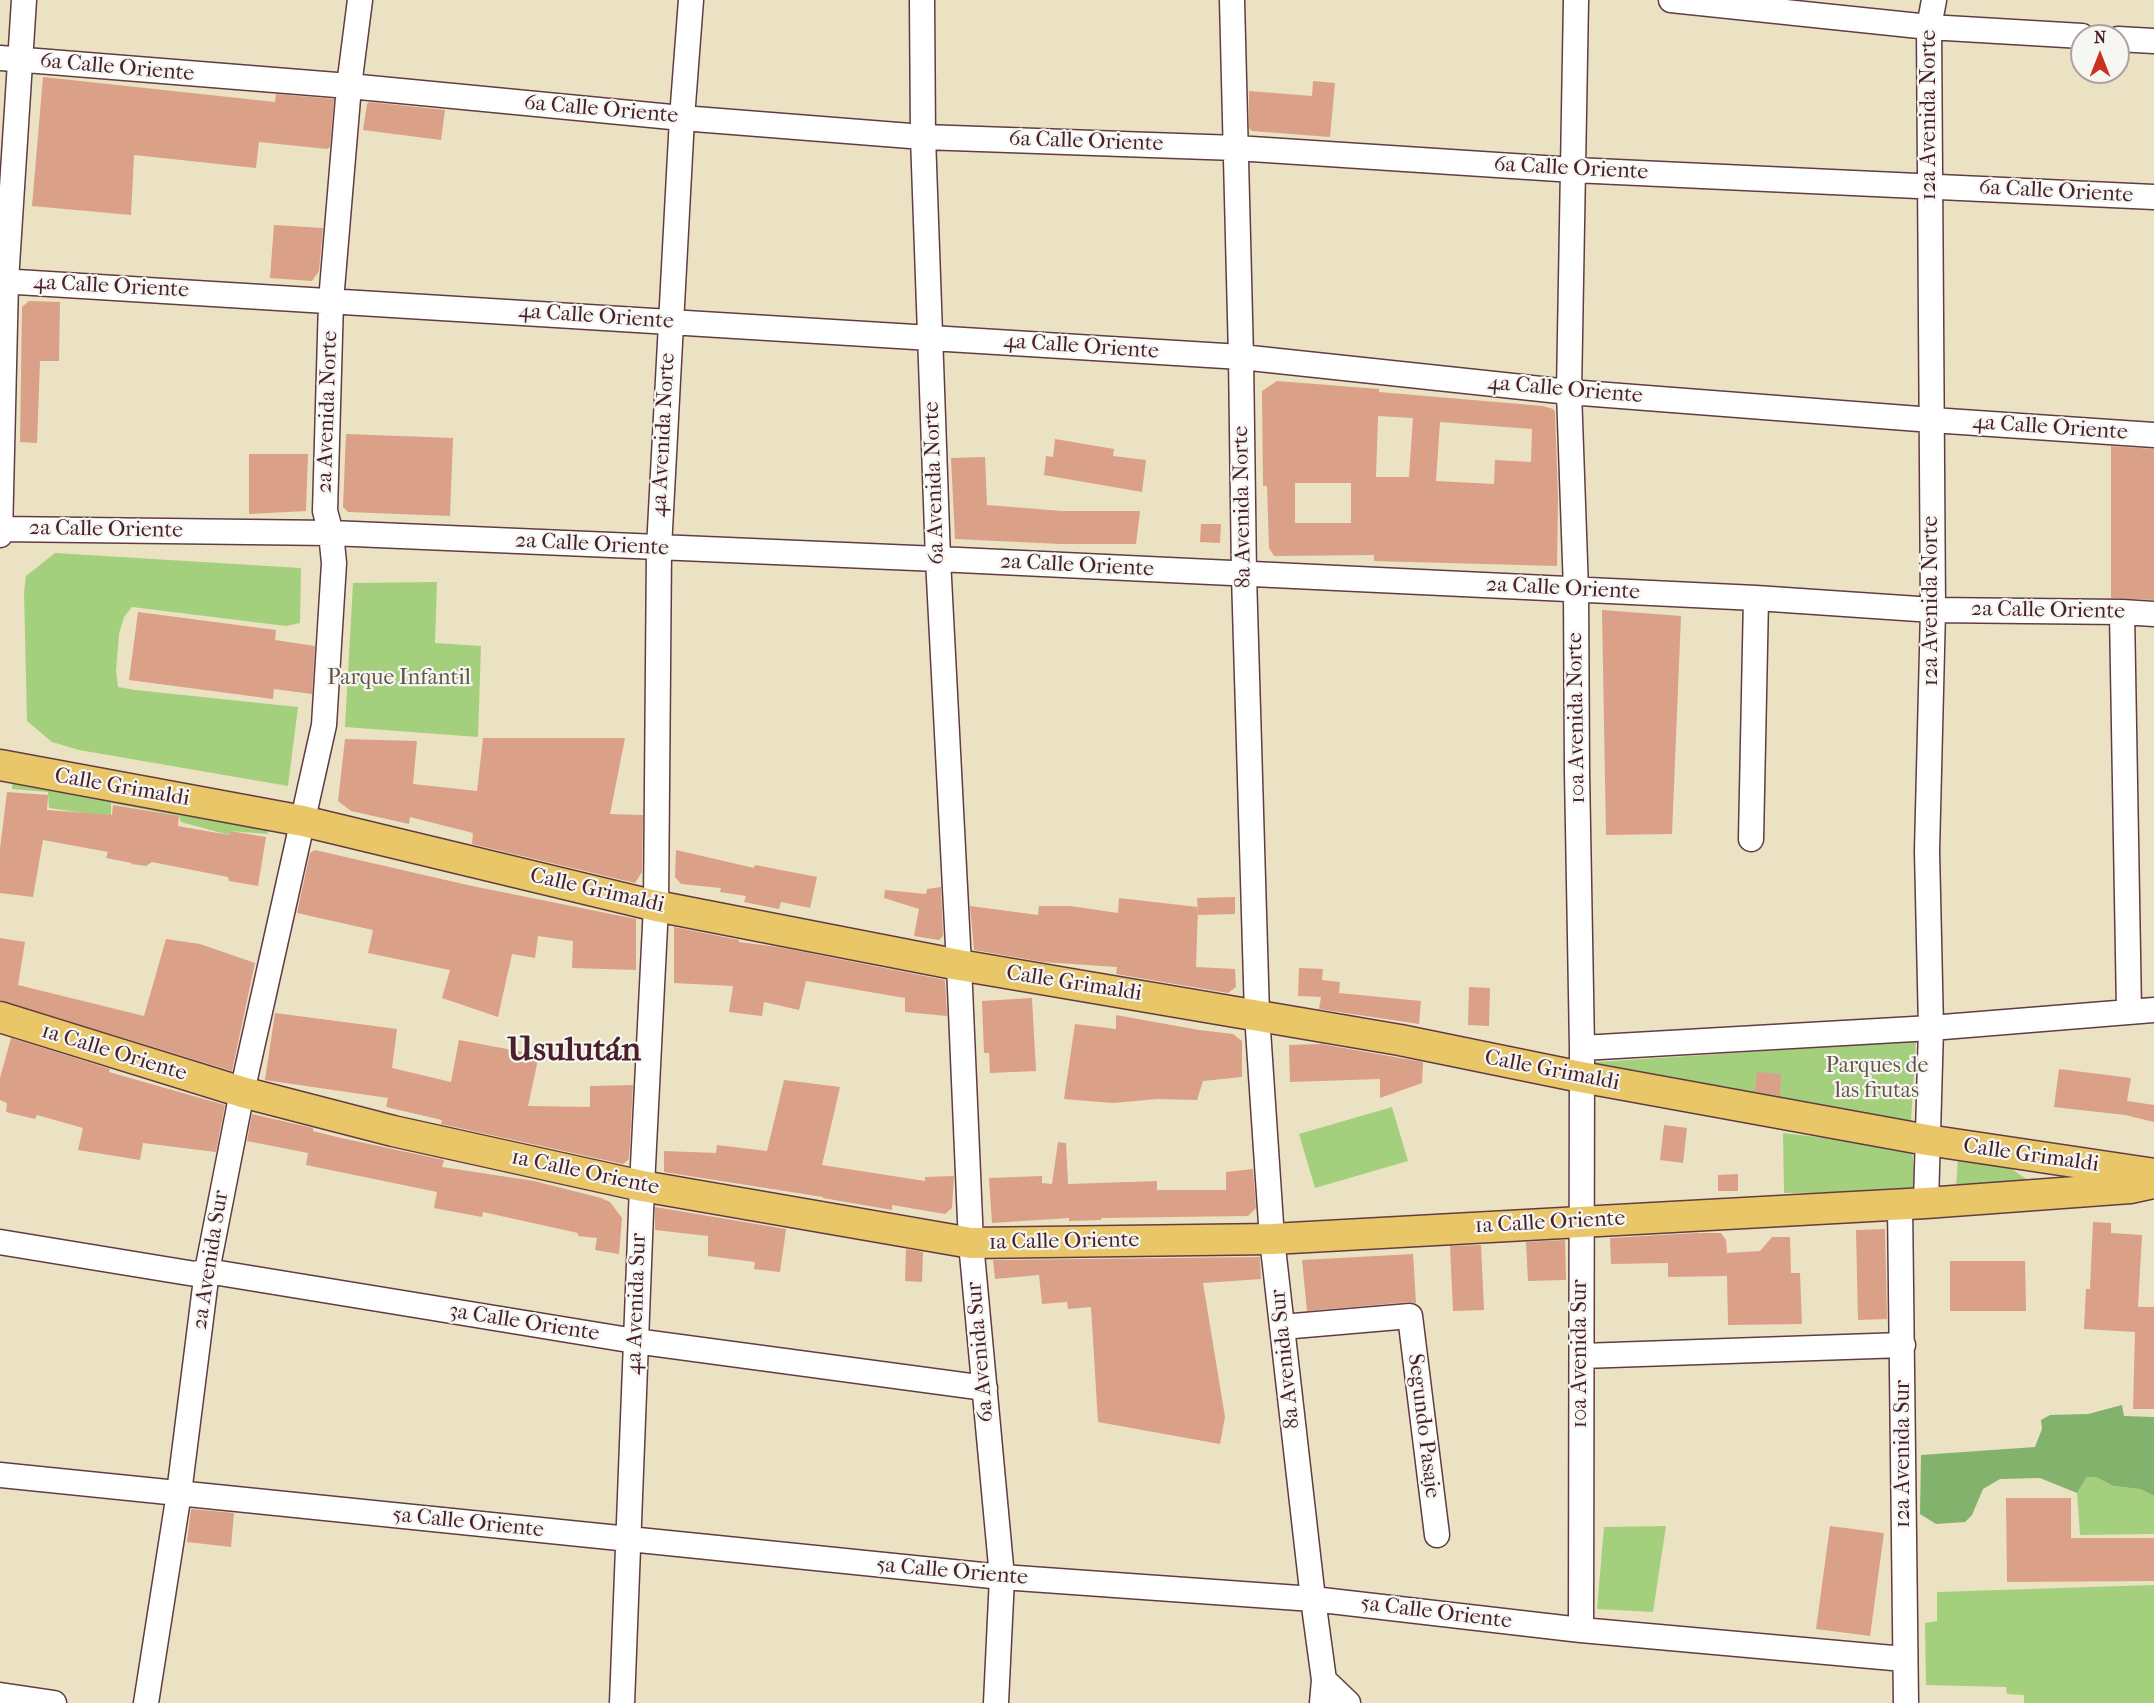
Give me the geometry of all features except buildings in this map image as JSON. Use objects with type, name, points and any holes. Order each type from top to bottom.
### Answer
[{"type":"main road","name":"Calle Grimaldi","points":[[0,765],[303,821],[656,906],[959,965],[1400,1040],[1582,1062],[1927,1140],[2154,1174]]},
{"type":"main road","name":"1a Calle Oriente","points":[[0,1017],[242,1092],[393,1131],[642,1186],[971,1243],[1272,1239],[1913,1204],[2130,1188],[2154,1183]]},
{"type":"street","points":[[0,536],[3,281],[10,59],[24,0]]},
{"type":"street","name":"2a Avenida Norte","points":[[303,821],[324,725],[328,693],[334,563],[331,533],[325,511],[331,301],[349,86],[360,0]]},
{"type":"street","name":"4a Avenida Norte","points":[[656,906],[658,548],[682,118],[691,0]]},
{"type":"street","name":"6a Avenida Norte","points":[[922,0],[923,137],[938,559],[959,965]]},
{"type":"street","name":"8a Avenida Norte","points":[[1232,0],[1244,575],[1257,1015]]},
{"type":"street","name":"10a Avenida Norte","points":[[1576,0],[1569,392],[1576,590],[1582,1062]]},
{"type":"street","points":[[1671,0],[1929,27],[2070,35]]},
{"type":"street","name":"12a Avenida Norte","points":[[1913,1204],[1927,1140],[1931,1028],[1927,851],[1933,610],[1929,27],[1934,0]]},
{"type":"street","points":[[2130,40],[2154,41]]},
{"type":"street","name":"6a Calle Oriente","points":[[10,59],[349,86],[682,118],[923,137],[1236,148],[1574,170],[2154,197]]},
{"type":"street","name":"4a Calle Oriente","points":[[3,281],[1241,357],[1569,392],[2154,435]]},
{"type":"street","name":"2a Calle Oriente","points":[[0,529],[331,533],[1756,598],[1933,610],[2154,614]]},
{"type":"street","points":[[1751,838],[1756,598]]},
{"type":"street","points":[[2122,612],[2129,1011]]},
{"type":"street","name":"2a Avenida Sur","points":[[146,1703],[179,1494],[207,1271],[242,1092],[303,821]]},
{"type":"street","name":"4a Avenida Sur","points":[[622,1703],[630,1540],[635,1341],[656,906]]},
{"type":"street","name":"6a Avenida Sur","points":[[959,965],[971,1243],[1002,1577],[996,1703]]},
{"type":"street","points":[[1582,1062],[1931,1028],[2154,1010]]},
{"type":"street","name":"8a Avenida Sur","points":[[1257,1015],[1272,1239],[1323,1691]]},
{"type":"street","name":"10a Avenida Sur","points":[[1581,1630],[1582,1062]]},
{"type":"street","name":"12a Avenida Sur","points":[[1906,1703],[1903,1345],[1913,1204]]},
{"type":"street","name":"3a Calle Oriente","points":[[0,1226],[185,1257],[207,1271],[635,1341],[985,1388]]},
{"type":"street","name":"3a Calle Oriente","points":[[0,1242],[195,1274],[207,1271]]},
{"type":"street","name":"Segundo Pasaje","points":[[1282,1327],[1410,1316],[1437,1535]]},
{"type":"street","points":[[1582,1356],[1903,1345]]},
{"type":"street","name":"5a Calle Oriente","points":[[0,1475],[1002,1577],[1313,1599],[1581,1630],[1904,1659]]},
{"type":"street","points":[[1323,1691],[1347,1703]]},
{"type":"street","points":[[0,1695],[54,1703]]},
{"type":"green space","points":[[55,553],[301,568],[300,623],[286,626],[132,607],[124,617],[119,634],[116,671],[118,687],[298,707],[288,786],[79,750],[52,742],[27,721],[24,592],[26,576]]},
{"type":"green space","name":"Parque Infantil","points":[[437,582],[435,643],[481,646],[478,737],[345,727],[353,583]]},
{"type":"green space","points":[[13,776],[266,822],[268,834],[230,831],[229,835],[181,822],[179,816],[111,803],[111,817],[49,808],[48,792],[12,789]]},
{"type":"green space","name":"Parques de las frutas","points":[[1916,1041],[1911,1121],[1582,1063]]},
{"type":"green space","points":[[1392,1107],[1408,1161],[1315,1188],[1299,1134]]},
{"type":"green space","points":[[1783,1133],[1912,1148],[1916,1192],[1784,1193]]},
{"type":"green space","points":[[1958,1157],[2002,1162],[2029,1181],[1956,1188]]},
{"type":"green space","points":[[2122,1405],[2124,1416],[2154,1417],[2154,1496],[2140,1489],[2113,1486],[2096,1477],[2087,1477],[2077,1493],[2040,1478],[2000,1479],[1983,1489],[1972,1515],[1965,1522],[1936,1524],[1920,1514],[1921,1455],[2035,1447],[2042,1429],[2041,1420],[2050,1415],[2088,1414]]},
{"type":"green space","points":[[2087,1477],[2096,1477],[2113,1486],[2140,1489],[2154,1496],[2154,1534],[2080,1535],[2077,1493]]},
{"type":"green space","points":[[1666,1526],[1653,1612],[1597,1609],[1604,1527]]},
{"type":"green space","points":[[2154,1585],[2154,1703],[2024,1703],[2024,1695],[2007,1694],[2006,1687],[1926,1685],[1925,1623],[1937,1621],[1937,1592]]},
{"type":"district","name":"Usulután","points":[[574,1052]]}]
